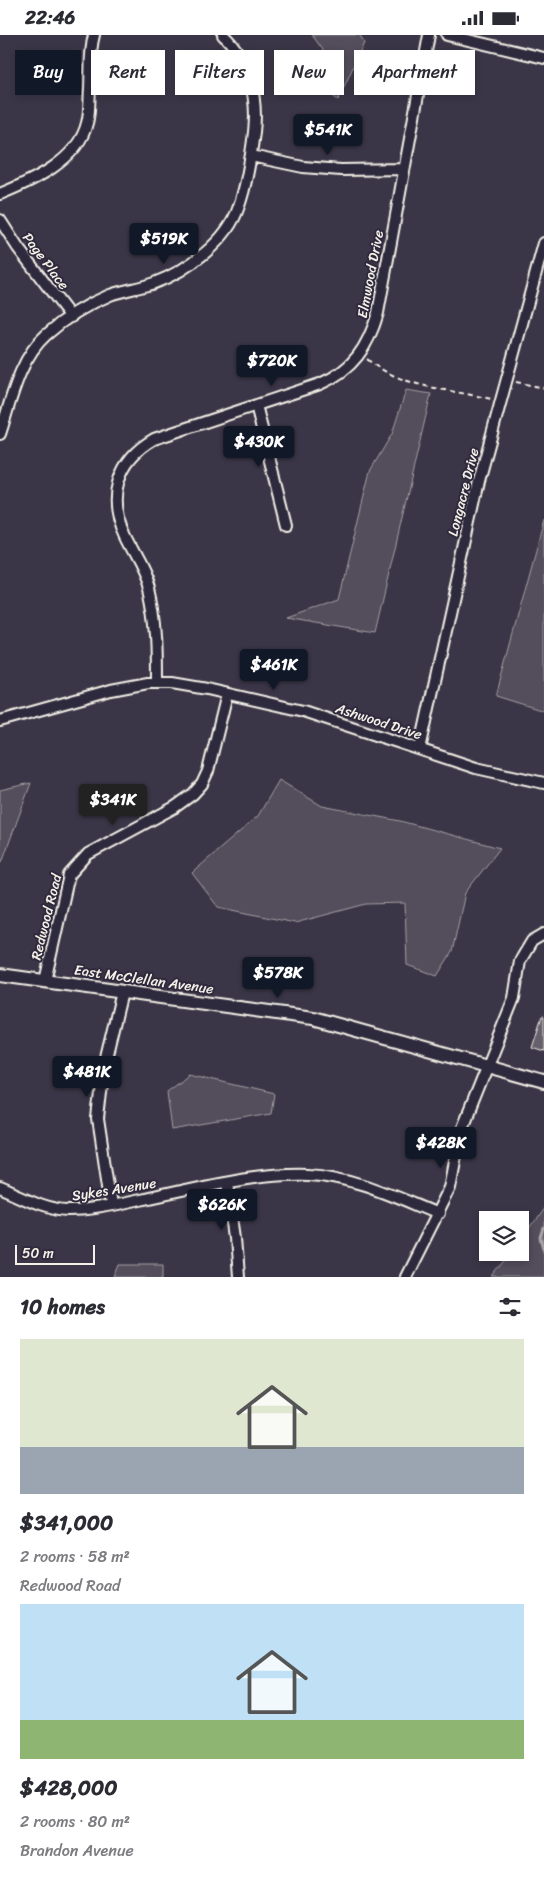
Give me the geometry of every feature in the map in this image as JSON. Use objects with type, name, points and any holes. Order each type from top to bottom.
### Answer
[{"type":"street","points":[[0,194],[51,168],[67,157],[81,139],[88,123],[90,50],[94,35]]},
{"type":"street","points":[[0,434],[25,363],[46,335],[71,317],[110,295],[172,275],[204,252],[224,234],[239,208],[251,156],[256,119],[253,94],[245,67],[229,40],[223,35]]},
{"type":"street","name":"Elmwood Drive","points":[[157,683],[157,630],[149,588],[118,518],[115,499],[119,478],[127,461],[139,447],[154,439],[333,378],[345,371],[360,354],[372,332],[378,313],[429,35]]},
{"type":"street","points":[[447,35],[544,58]]},
{"type":"street","points":[[251,156],[303,167],[341,170],[404,169]]},
{"type":"street","name":"Page Place","points":[[0,220],[18,248],[71,317]]},
{"type":"street","name":"Longacre Drive","points":[[420,749],[479,481],[544,243]]},
{"type":"street","points":[[256,405],[286,525]]},
{"type":"street","name":"Ashwood Drive","points":[[0,721],[111,690],[157,683],[172,683],[303,711],[476,768],[544,783]]},
{"type":"street","name":"Redwood Road","points":[[46,981],[69,875],[88,853],[175,807],[194,794],[202,784],[208,771],[227,694]]},
{"type":"street","points":[[405,1277],[450,1187],[461,1130],[470,1103],[514,998],[520,961],[532,941],[544,934]]},
{"type":"street","name":"East McClellan Avenue","points":[[0,975],[313,1017],[544,1082]]},
{"type":"street","points":[[112,1205],[98,1119],[104,1066],[122,992]]},
{"type":"street","name":"Sykes Avenue","points":[[0,1188],[45,1207],[68,1211],[112,1205],[227,1182],[280,1175],[308,1174],[332,1177],[366,1185],[438,1214]]},
{"type":"street","points":[[227,1182],[235,1238],[238,1277]]},
{"type":"path","points":[[360,354],[382,371],[399,380],[501,401]]},
{"type":"path","points":[[507,380],[544,389]]},
{"type":"shaded area","points":[[312,35],[360,35],[364,43],[361,50],[354,50],[354,65],[344,87],[344,50],[323,50]]},
{"type":"shaded area","points":[[332,95],[340,95],[338,100]]},
{"type":"shaded area","points":[[406,390],[431,394],[375,633],[286,618],[339,599],[370,471],[392,434]]},
{"type":"shaded area","points":[[544,520],[544,711],[496,696]]},
{"type":"shaded area","points":[[279,780],[322,806],[400,821],[500,848],[465,893],[452,952],[437,976],[407,965],[405,903],[366,904],[295,923],[218,907],[192,873],[258,816]]},
{"type":"shaded area","points":[[31,783],[2,862],[0,862],[0,790]]},
{"type":"shaded area","points":[[190,1074],[274,1094],[271,1113],[172,1130],[167,1091]]},
{"type":"shaded area","points":[[544,1207],[544,1277],[493,1277],[506,1261],[529,1261],[529,1228]]},
{"type":"shaded area","points":[[120,1264],[163,1264],[163,1277],[115,1277]]},
{"type":"building","points":[[542,1016],[544,1016],[544,1051],[532,1047]]},
{"type":"waterway","points":[[544,1229],[541,1238],[544,1249]]}]
